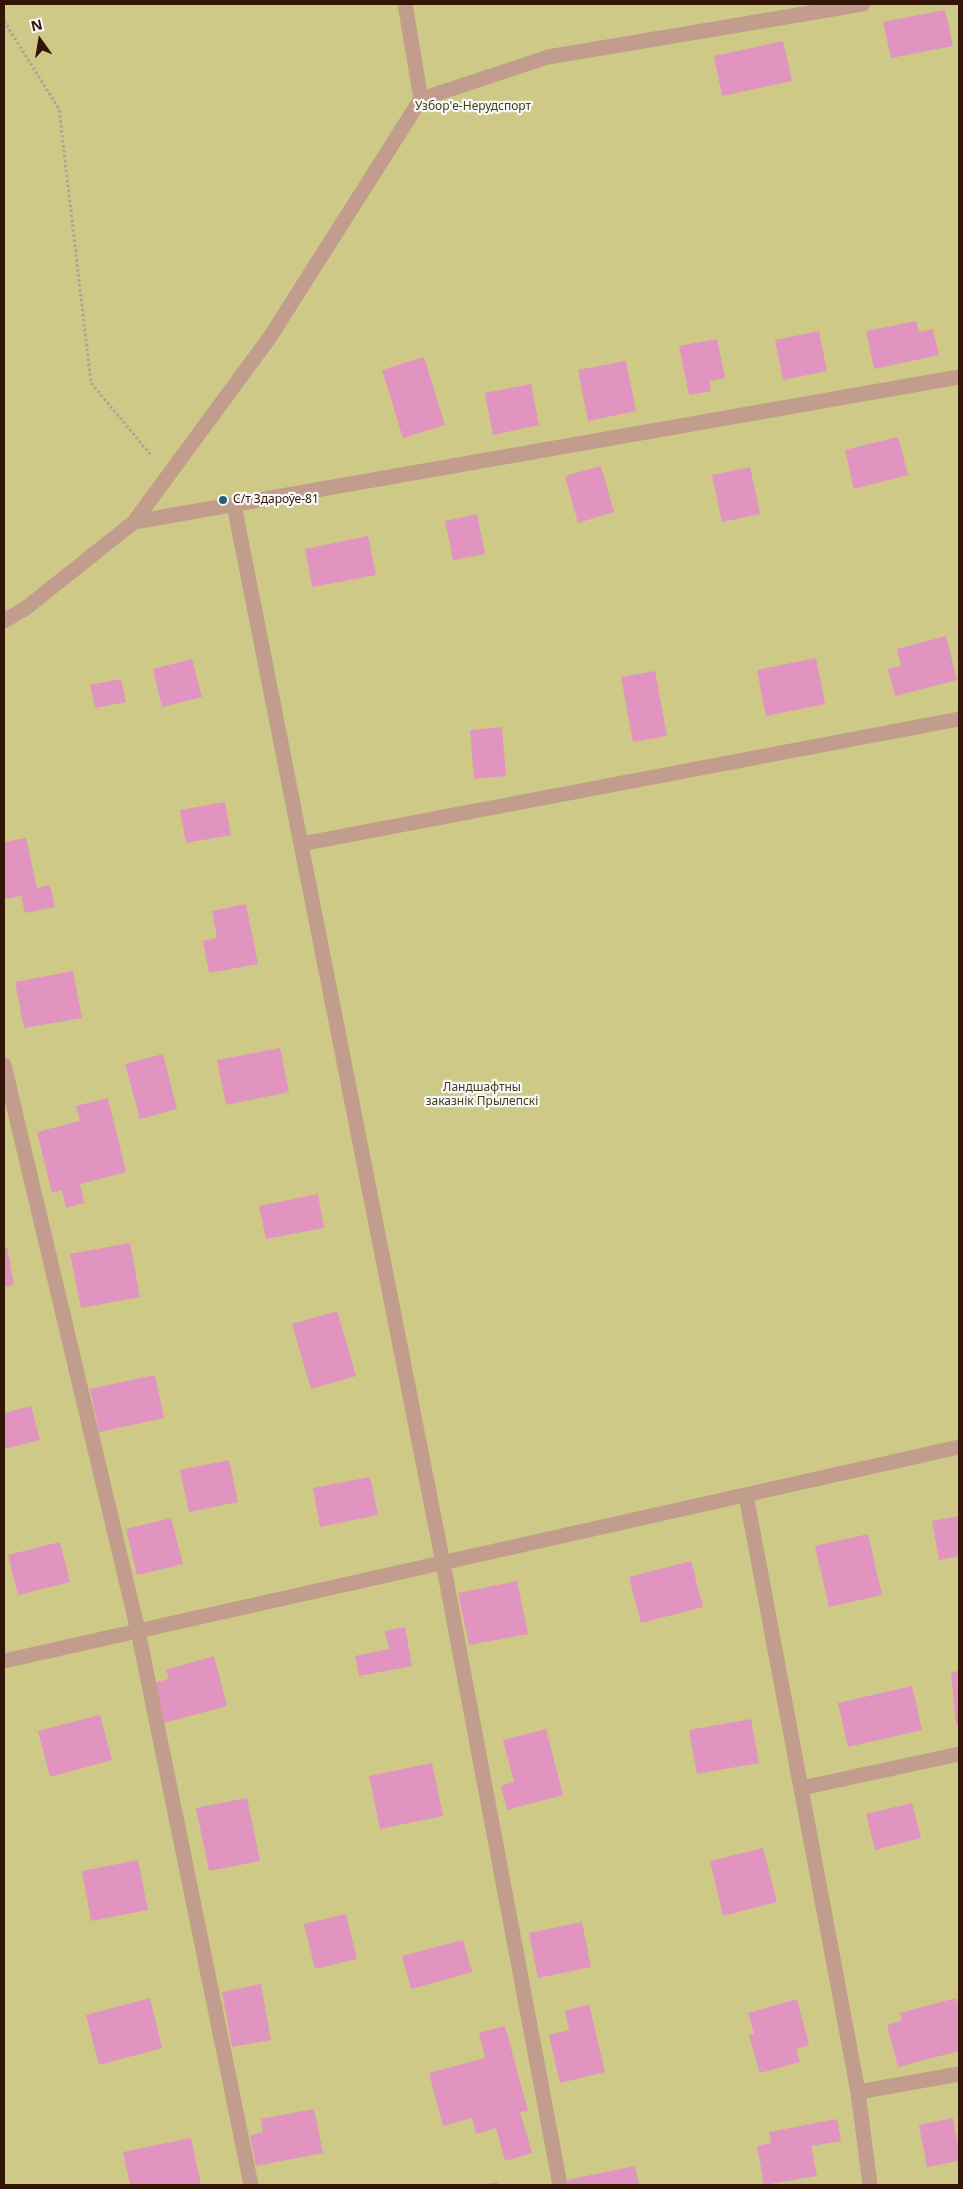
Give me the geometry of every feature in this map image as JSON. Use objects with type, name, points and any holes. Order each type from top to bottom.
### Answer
[{"type":"lane","points":[[405,4],[421,99]]},
{"type":"lane","points":[[4,621],[26,608],[134,522],[270,337],[421,99],[548,57],[863,4]]},
{"type":"lane","points":[[134,522],[959,377]]},
{"type":"lane","points":[[234,505],[443,1563],[560,2185]]},
{"type":"lane","points":[[301,844],[959,719]]},
{"type":"lane","points":[[4,1065],[138,1631],[251,2185]]},
{"type":"lane","points":[[4,1661],[959,1447]]},
{"type":"lane","points":[[746,1495],[858,2092],[870,2185]]},
{"type":"lane","points":[[802,1788],[959,1754]]},
{"type":"lane","points":[[858,2092],[959,2074]]},
{"type":"path","points":[[4,21],[59,109],[91,383],[168,476]]},
{"type":"green space","name":"Ландшафтны заказнік Прылепскі","points":[[4,4],[959,4],[959,2185],[4,2185]]},
{"type":"building","points":[[945,10],[953,46],[891,58],[883,22]]},
{"type":"building","points":[[783,41],[792,81],[722,96],[714,56]]},
{"type":"building","points":[[916,321],[919,332],[933,329],[939,355],[874,369],[866,331]]},
{"type":"building","points":[[819,331],[827,371],[783,380],[775,340]]},
{"type":"building","points":[[717,339],[725,378],[709,381],[711,391],[689,395],[679,346]]},
{"type":"building","points":[[424,357],[445,425],[403,438],[382,370]]},
{"type":"building","points":[[626,361],[636,411],[588,421],[578,370]]},
{"type":"building","points":[[531,384],[539,425],[493,435],[485,393]]},
{"type":"building","points":[[898,437],[908,475],[854,489],[845,450]]},
{"type":"building","points":[[601,466],[614,512],[578,523],[565,476]]},
{"type":"building","points":[[750,467],[760,514],[722,522],[712,475]]},
{"type":"building","points":[[477,514],[485,554],[453,560],[445,521]]},
{"type":"building","points":[[368,536],[376,575],[312,587],[305,549]]},
{"type":"building","points":[[946,636],[957,680],[895,696],[888,669],[901,666],[897,649]]},
{"type":"building","points":[[816,658],[825,704],[766,716],[757,670]]},
{"type":"building","points":[[192,659],[202,697],[162,707],[153,669]]},
{"type":"building","points":[[655,671],[667,736],[633,742],[621,677]]},
{"type":"building","points":[[121,679],[126,702],[95,708],[90,685]]},
{"type":"building","points":[[502,727],[506,776],[474,779],[470,730]]},
{"type":"building","points":[[225,802],[231,835],[186,843],[180,810]]},
{"type":"building","points":[[26,838],[37,888],[50,885],[55,907],[25,913],[21,896],[4,899],[4,842]]},
{"type":"building","points":[[246,904],[258,964],[209,973],[203,941],[217,938],[212,911]]},
{"type":"building","points":[[73,971],[82,1018],[24,1028],[15,982]]},
{"type":"building","points":[[280,1048],[289,1092],[226,1105],[217,1060]]},
{"type":"building","points":[[163,1054],[177,1109],[140,1119],[125,1064]]},
{"type":"building","points":[[108,1098],[126,1172],[80,1184],[84,1203],[66,1208],[62,1190],[52,1193],[37,1132],[80,1121],[76,1106]]},
{"type":"building","points":[[318,1194],[324,1228],[266,1239],[259,1206]]},
{"type":"building","points":[[130,1243],[140,1297],[81,1308],[70,1254]]},
{"type":"building","points":[[4,1247],[7,1247],[14,1285],[4,1287]]},
{"type":"building","points":[[337,1311],[356,1376],[311,1389],[292,1324]]},
{"type":"building","points":[[155,1375],[164,1418],[99,1432],[90,1389]]},
{"type":"building","points":[[31,1406],[40,1440],[4,1449],[4,1413]]},
{"type":"building","points":[[229,1460],[238,1502],[189,1512],[180,1470]]},
{"type":"building","points":[[370,1477],[378,1515],[320,1527],[313,1488]]},
{"type":"building","points":[[959,1516],[959,1556],[939,1560],[932,1521]]},
{"type":"building","points":[[171,1518],[183,1564],[137,1575],[126,1529]]},
{"type":"building","points":[[868,1534],[882,1595],[829,1607],[815,1546]]},
{"type":"building","points":[[60,1542],[70,1582],[18,1595],[8,1555]]},
{"type":"building","points":[[691,1561],[703,1607],[641,1623],[629,1577]]},
{"type":"building","points":[[517,1581],[528,1634],[469,1645],[458,1593]]},
{"type":"building","points":[[405,1627],[412,1666],[359,1676],[355,1656],[389,1649],[385,1631]]},
{"type":"building","points":[[214,1656],[227,1706],[164,1723],[153,1683],[169,1679],[166,1670]]},
{"type":"building","points":[[959,1671],[959,1725],[956,1725],[951,1672]]},
{"type":"building","points":[[912,1686],[922,1730],[848,1747],[838,1703]]},
{"type":"building","points":[[100,1715],[112,1760],[50,1777],[38,1731]]},
{"type":"building","points":[[751,1719],[759,1763],[697,1774],[689,1730]]},
{"type":"building","points":[[546,1729],[563,1795],[507,1810],[501,1786],[514,1782],[503,1740]]},
{"type":"building","points":[[432,1763],[443,1816],[380,1829],[369,1776]]},
{"type":"building","points":[[247,1798],[260,1861],[209,1871],[196,1808]]},
{"type":"building","points":[[912,1803],[921,1838],[875,1850],[866,1814]]},
{"type":"building","points":[[763,1848],[777,1902],[723,1916],[710,1861]]},
{"type":"building","points":[[138,1860],[148,1910],[91,1921],[82,1871]]},
{"type":"building","points":[[346,1914],[357,1959],[315,1969],[304,1924]]},
{"type":"building","points":[[582,1922],[591,1967],[538,1978],[529,1933]]},
{"type":"building","points":[[463,1940],[472,1972],[411,1989],[402,1956]]},
{"type":"building","points":[[261,1984],[271,2040],[232,2047],[222,1992]]},
{"type":"building","points":[[150,1998],[162,2048],[99,2065],[86,2015]]},
{"type":"building","points":[[956,1998],[959,2011],[959,2051],[898,2067],[887,2025],[902,2021],[900,2013]]},
{"type":"building","points":[[797,1999],[809,2045],[796,2049],[800,2062],[760,2073],[749,2035],[754,2034],[748,2013]]},
{"type":"building","points":[[589,2004],[605,2072],[560,2083],[549,2035],[569,2030],[565,2011]]},
{"type":"building","points":[[505,2026],[528,2111],[520,2112],[532,2153],[505,2161],[496,2128],[476,2134],[472,2118],[443,2126],[429,2073],[485,2058],[479,2033]]},
{"type":"building","points":[[314,2109],[323,2153],[256,2166],[250,2136],[263,2132],[261,2119]]},
{"type":"building","points":[[953,2118],[959,2161],[927,2167],[919,2125]]},
{"type":"building","points":[[837,2119],[841,2141],[811,2146],[817,2176],[764,2185],[757,2146],[771,2143],[769,2132]]},
{"type":"building","points":[[191,2138],[201,2185],[130,2185],[123,2152]]},
{"type":"building","points":[[635,2166],[639,2185],[568,2185],[567,2180]]},
{"type":"building","points":[[497,2182],[498,2185],[486,2185],[486,2184]]},
{"type":"place","name":"С/т Здароўе-81","points":[[223,500]]},
{"type":"park label","name":"Узбор'е-Нерудспорт","points":[[473,107]]}]
